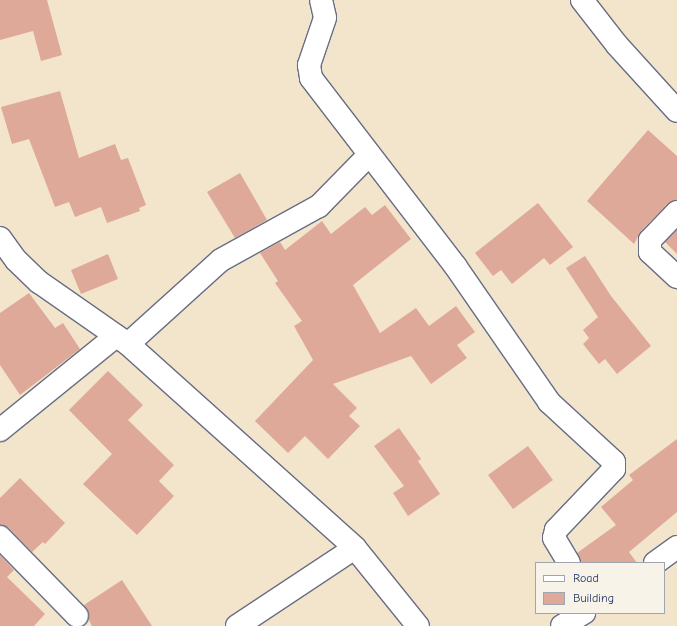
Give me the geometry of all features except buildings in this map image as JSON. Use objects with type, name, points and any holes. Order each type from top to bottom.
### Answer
[{"type":"street","points":[[321,0],[325,18],[309,71],[311,78],[456,267],[549,402],[614,462],[614,469],[556,530],[554,538],[569,562]]},
{"type":"street","points":[[582,0],[617,45],[677,111]]},
{"type":"street","points":[[0,430],[122,340],[221,260],[319,206],[369,155]]},
{"type":"street","points":[[677,212],[650,240],[650,252],[677,276]]},
{"type":"street","points":[[0,238],[16,260],[39,282],[122,340],[355,548],[418,626]]},
{"type":"street","points":[[0,537],[77,616]]},
{"type":"street","points":[[656,562],[677,547]]},
{"type":"street","points":[[237,626],[355,548]]},
{"type":"street","points":[[562,626],[582,614]]}]
